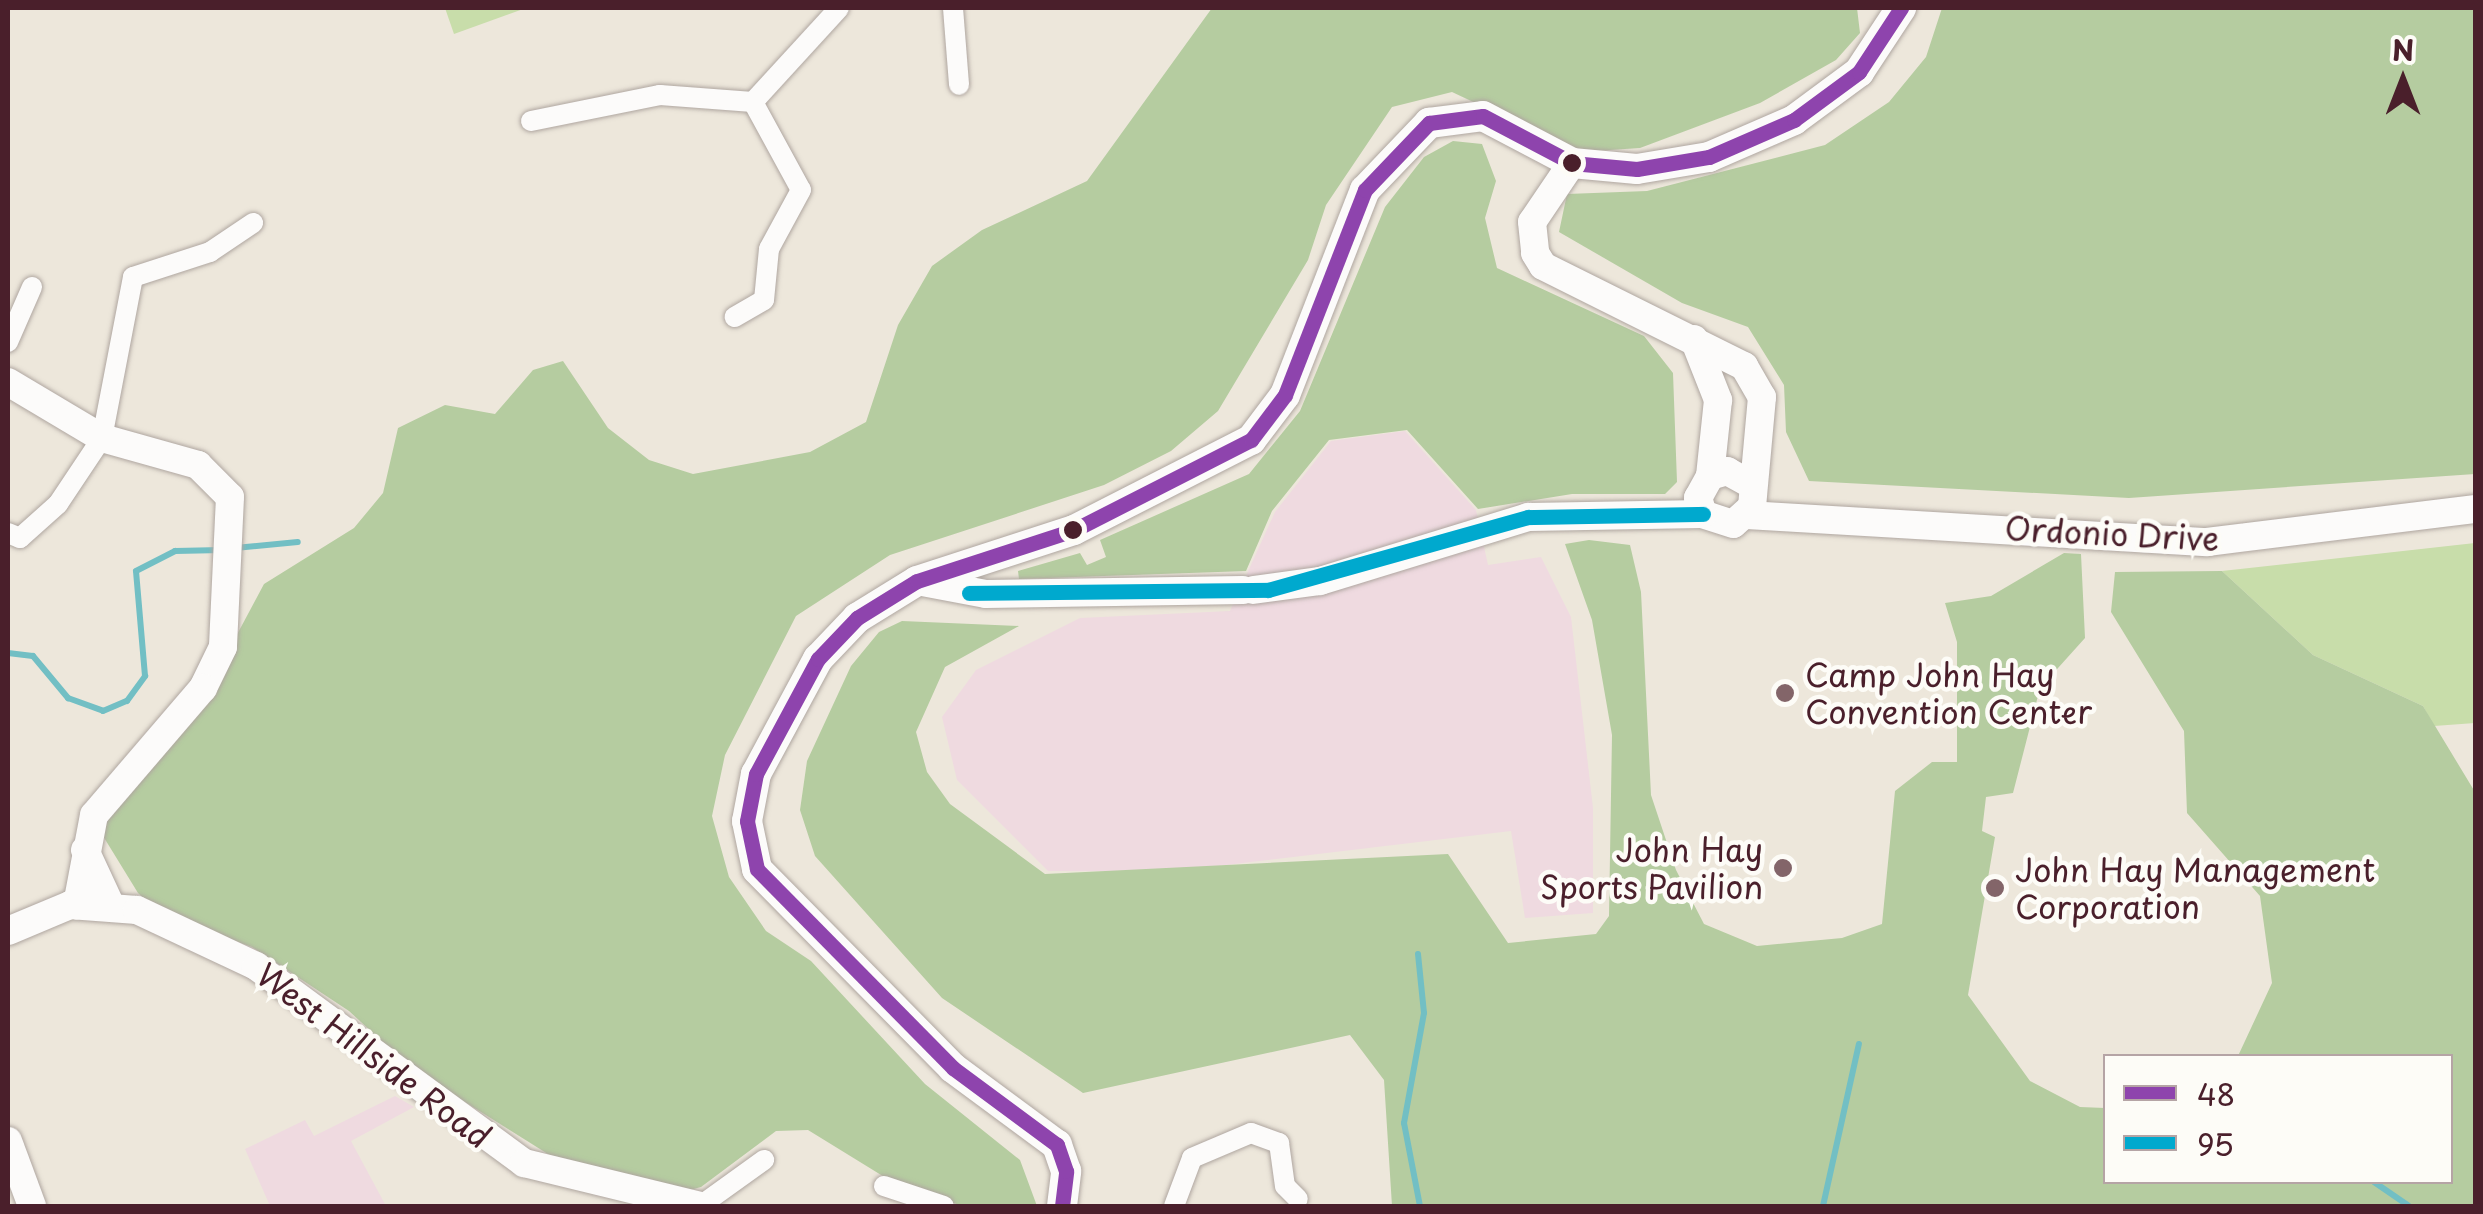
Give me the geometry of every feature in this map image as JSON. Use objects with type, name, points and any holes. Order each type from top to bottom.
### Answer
[{"type":"main road","points":[[1062,1206],[1066,1171],[1056,1145],[953,1068],[850,957],[769,888],[750,846],[756,774],[818,658],[857,618],[918,580],[1074,530],[1252,440],[1285,395],[1364,190],[1429,123],[1482,116],[1572,164],[1672,166],[1748,142],[1859,72],[1901,8]]},
{"type":"street","points":[[753,102],[839,8]]},
{"type":"street","points":[[953,8],[959,85]]},
{"type":"street","points":[[531,121],[660,95],[753,102]]},
{"type":"street","points":[[734,318],[764,300],[769,249],[801,190],[753,102]]},
{"type":"street","points":[[1572,164],[1532,222],[1543,266],[1690,334],[1744,366],[1762,397],[1747,515]]},
{"type":"street","points":[[8,533],[20,538],[58,504],[102,438],[133,277],[210,252],[254,223]]},
{"type":"street","points":[[8,342],[32,287]]},
{"type":"street","points":[[1690,334],[1714,374],[1710,476],[1700,489],[1703,514]]},
{"type":"street","points":[[8,382],[102,438],[198,465],[222,482],[230,550],[215,668],[110,789],[85,850],[76,905]]},
{"type":"street","points":[[1710,476],[1736,472],[1749,483]]},
{"type":"street","name":"Ordonio Drive","points":[[918,580],[986,594],[1248,590],[1320,581],[1528,517],[1703,514],[1725,526],[1747,515],[2208,542],[2476,509]]},
{"type":"street","points":[[8,931],[76,905],[110,904],[85,850]]},
{"type":"street","name":"West Hillside Road","points":[[110,904],[256,966],[524,1163],[701,1206]]},
{"type":"street","points":[[1174,1206],[1192,1158],[1251,1134],[1279,1144],[1285,1186],[1298,1198]]},
{"type":"street","points":[[8,1141],[32,1206]]},
{"type":"street","points":[[701,1206],[764,1160]]},
{"type":"street","points":[[884,1186],[944,1206]]},
{"type":"shaded area","points":[[1405,431],[1476,510],[1488,565],[1541,557],[1571,617],[1593,808],[1593,913],[1525,918],[1511,831],[1175,871],[1048,871],[957,780],[942,717],[976,670],[1080,618],[1230,611],[1275,512],[1331,441]]},
{"type":"shaded area","points":[[395,1096],[414,1107],[351,1141],[386,1206],[270,1206],[245,1149],[305,1120],[314,1136]]},
{"type":"green space","points":[[445,8],[526,8],[454,34]]},
{"type":"green space","points":[[1212,8],[1857,8],[1860,33],[1836,60],[1760,103],[1640,148],[1580,152],[1452,92],[1392,107],[1326,205],[1308,260],[1218,411],[1171,451],[1104,485],[890,555],[796,616],[725,755],[712,816],[729,877],[766,931],[811,961],[925,1084],[1020,1160],[1037,1206],[963,1206],[899,1186],[808,1130],[776,1131],[701,1187],[671,1195],[567,1166],[411,1068],[349,1011],[252,947],[162,915],[138,893],[103,836],[107,820],[225,657],[264,584],[354,528],[383,493],[398,428],[445,405],[495,414],[533,370],[563,361],[608,428],[649,460],[693,474],[810,452],[866,422],[898,325],[932,266],[982,230],[1087,181]]},
{"type":"green space","points":[[1942,8],[2475,8],[2475,474],[2129,498],[1809,481],[1786,432],[1784,385],[1748,327],[1682,303],[1559,232],[1567,194],[1647,191],[1825,145],[1889,102],[1926,57]]},
{"type":"green space","points":[[1453,141],[1482,144],[1496,181],[1485,218],[1497,268],[1644,336],[1673,373],[1677,482],[1665,494],[1572,494],[1478,509],[1407,430],[1329,440],[1272,511],[1246,571],[1019,579],[1018,571],[1080,553],[1087,565],[1106,557],[1100,540],[1249,474],[1300,411],[1385,207],[1424,157]]},
{"type":"green space","points":[[1589,540],[1630,545],[1641,592],[1651,795],[1676,870],[1704,924],[1757,946],[1842,938],[1882,924],[1895,791],[1932,762],[1957,762],[1957,642],[1945,603],[1991,596],[2064,553],[2081,554],[2085,638],[2040,688],[2013,793],[1986,797],[1982,831],[1995,837],[1968,995],[2030,1081],[2080,1107],[2103,1108],[2103,1184],[2453,1184],[2453,1054],[2239,1054],[2272,983],[2260,896],[2187,813],[2184,731],[2111,612],[2115,572],[2222,571],[2313,655],[2423,706],[2475,792],[2475,1206],[1392,1206],[1384,1080],[1350,1035],[1083,1093],[942,998],[815,856],[800,810],[807,761],[851,666],[879,632],[902,621],[1019,626],[945,667],[916,732],[927,772],[950,804],[1045,874],[1448,854],[1508,943],[1596,934],[1609,916],[1612,735],[1592,620],[1565,544]]},
{"type":"green space","points":[[2475,543],[2475,723],[2434,726],[2423,706],[2313,655],[2222,571]]},
{"type":"waterway","points":[[235,548],[298,542]]},
{"type":"waterway","points":[[8,653],[33,656],[68,698],[103,711],[127,701],[145,676],[136,571],[175,551],[222,550]]},
{"type":"waterway","points":[[1418,954],[1424,1013],[1404,1123],[1420,1206]]},
{"type":"waterway","points":[[1823,1206],[1859,1044]]},
{"type":"waterway","points":[[2377,1184],[2409,1206]]},
{"type":"transit line","name":"48","points":[[1062,1206],[1066,1171],[1057,1145],[953,1068],[757,869],[747,821],[756,774],[818,659],[857,618],[917,581],[1074,530],[1251,440],[1285,395],[1365,190],[1429,123],[1483,116],[1572,163],[1637,169],[1709,157],[1794,120],[1859,72],[1901,8]]},
{"type":"transit line","name":"95","points":[[969,593],[1268,590],[1528,517],[1703,514]]},
{"type":"place","name":"Camp John Hay Convention Center","points":[[1785,693]]},
{"type":"place","name":"John Hay Sports Pavilion","points":[[1783,868]]},
{"type":"place","name":"John Hay Management Corporation","points":[[1995,888]]}]
